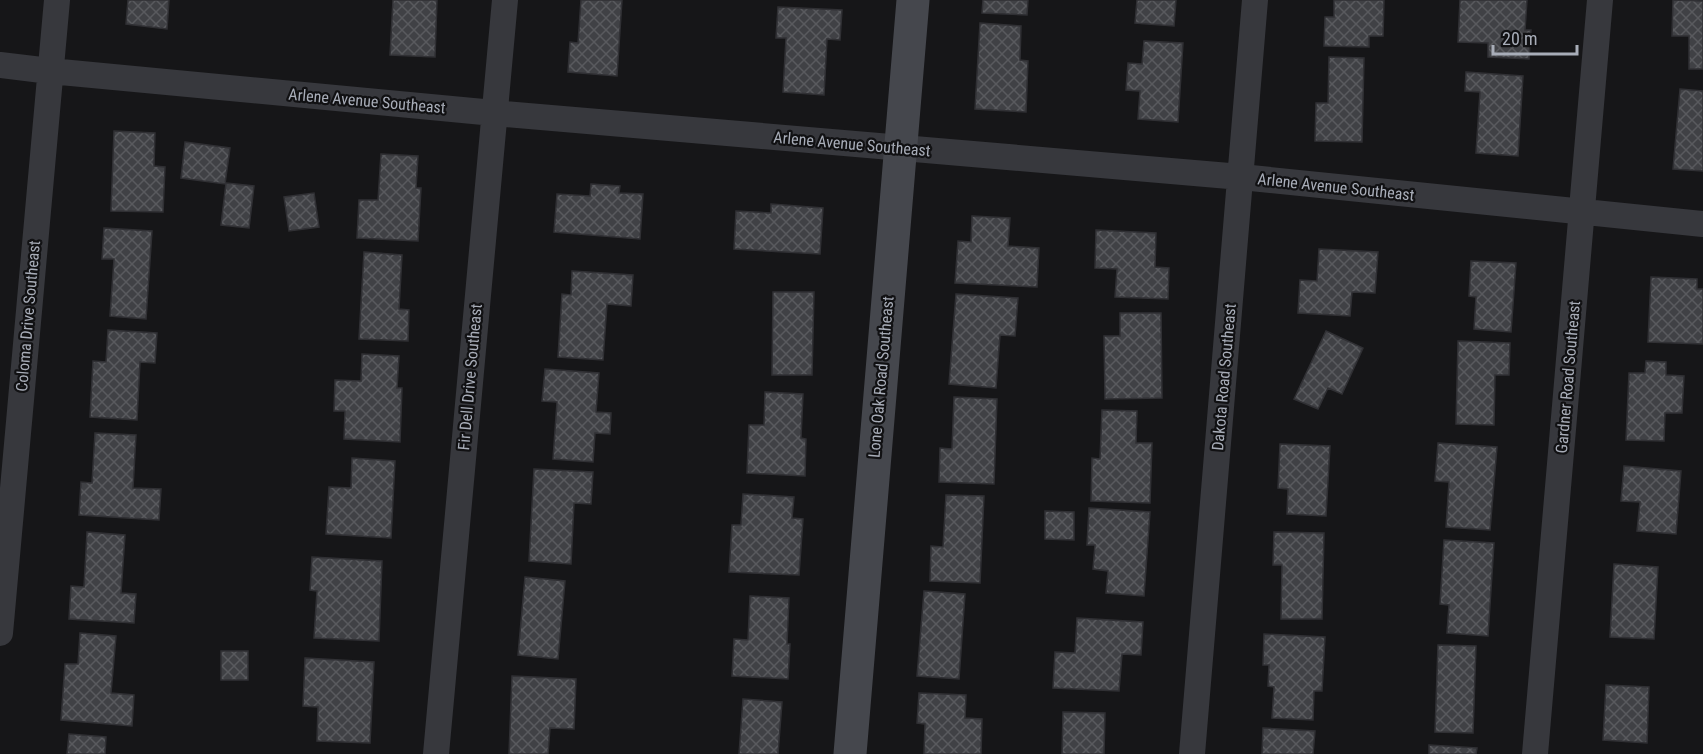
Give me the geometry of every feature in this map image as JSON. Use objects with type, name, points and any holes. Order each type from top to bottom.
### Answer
[{"type":"street","name":"Coloma Drive Southeast","points":[[0,633],[57,0]]},
{"type":"street","name":"Fir Dell Drive Southeast","points":[[436,754],[505,0]]},
{"type":"street","name":"Lone Oak Road Southeast","points":[[850,754],[913,0]]},
{"type":"street","name":"Dakota Road Southeast","points":[[1192,754],[1255,0]]},
{"type":"street","name":"Gardner Road Southeast","points":[[1535,754],[1600,0]]},
{"type":"street","name":"Arlene Avenue Southeast","points":[[0,65],[494,113],[1241,177],[1703,224]]},
{"type":"building","points":[[128,0],[169,0],[167,29],[126,24]]},
{"type":"building","points":[[393,0],[437,0],[435,57],[390,55]]},
{"type":"building","points":[[581,0],[622,0],[617,76],[568,72],[570,42],[578,43]]},
{"type":"building","points":[[983,0],[1028,0],[1027,15],[982,13]]},
{"type":"building","points":[[1137,0],[1176,0],[1174,26],[1135,23]]},
{"type":"building","points":[[1334,0],[1384,0],[1383,36],[1369,36],[1369,47],[1324,46],[1325,17],[1334,17]]},
{"type":"building","points":[[1460,0],[1527,0],[1525,30],[1531,30],[1529,59],[1488,57],[1488,43],[1458,42]]},
{"type":"building","points":[[1673,0],[1703,1],[1703,69],[1689,69],[1689,36],[1672,36]]},
{"type":"building","points":[[778,7],[842,10],[840,40],[827,39],[824,95],[783,92],[786,38],[776,38]]},
{"type":"building","points":[[980,23],[1021,26],[1020,60],[1028,61],[1026,112],[975,109]]},
{"type":"building","points":[[1144,41],[1183,43],[1178,122],[1138,119],[1140,91],[1126,90],[1128,63],[1142,64]]},
{"type":"building","points":[[1329,57],[1364,58],[1362,142],[1315,141],[1316,103],[1328,103]]},
{"type":"building","points":[[1466,72],[1523,76],[1518,156],[1476,153],[1480,92],[1465,91]]},
{"type":"building","points":[[1680,89],[1703,91],[1703,171],[1673,169]]},
{"type":"building","points":[[114,131],[155,133],[154,166],[165,167],[163,212],[111,211]]},
{"type":"building","points":[[185,142],[230,148],[225,184],[181,178]]},
{"type":"building","points":[[381,154],[418,156],[416,188],[421,188],[418,241],[357,238],[359,200],[378,200]]},
{"type":"building","points":[[226,183],[254,186],[249,228],[221,225]]},
{"type":"building","points":[[591,184],[620,186],[619,193],[643,194],[640,239],[554,232],[557,194],[590,196]]},
{"type":"building","points":[[314,193],[319,227],[289,231],[284,197]]},
{"type":"building","points":[[771,204],[823,208],[820,254],[734,249],[736,211],[771,213]]},
{"type":"building","points":[[972,216],[1010,218],[1008,246],[1039,248],[1037,287],[955,283],[958,241],[971,242]]},
{"type":"building","points":[[104,228],[152,231],[146,319],[110,316],[114,259],[102,259]]},
{"type":"building","points":[[1096,230],[1156,233],[1155,267],[1169,268],[1168,299],[1115,297],[1117,269],[1095,268]]},
{"type":"building","points":[[1319,249],[1378,252],[1375,293],[1352,292],[1350,316],[1298,313],[1300,280],[1317,281]]},
{"type":"building","points":[[364,252],[402,255],[399,309],[409,310],[408,341],[359,339]]},
{"type":"building","points":[[1471,261],[1516,263],[1511,332],[1474,329],[1476,297],[1469,296]]},
{"type":"building","points":[[572,271],[633,275],[631,306],[607,304],[603,360],[558,357],[562,294],[571,295]]},
{"type":"building","points":[[1651,277],[1697,279],[1697,289],[1703,289],[1703,344],[1648,342]]},
{"type":"building","points":[[773,292],[814,292],[812,375],[772,375]]},
{"type":"building","points":[[956,294],[1018,298],[1015,336],[1000,335],[996,388],[949,384]]},
{"type":"building","points":[[1120,313],[1161,313],[1162,398],[1105,399],[1104,336],[1120,336]]},
{"type":"building","points":[[108,330],[157,333],[155,363],[140,362],[137,420],[90,417],[93,361],[106,362]]},
{"type":"building","points":[[1326,331],[1363,348],[1342,394],[1328,388],[1318,409],[1294,399]]},
{"type":"building","points":[[1458,341],[1510,343],[1509,375],[1495,375],[1494,425],[1456,424]]},
{"type":"building","points":[[362,354],[399,356],[397,388],[402,388],[400,442],[344,439],[345,411],[334,411],[335,380],[361,381]]},
{"type":"building","points":[[1646,361],[1666,362],[1666,375],[1684,376],[1682,413],[1665,413],[1664,441],[1626,440],[1629,373],[1645,373]]},
{"type":"building","points":[[545,369],[599,373],[596,412],[611,413],[610,434],[595,433],[593,462],[553,459],[557,402],[542,401]]},
{"type":"building","points":[[765,392],[803,394],[801,438],[806,439],[805,476],[747,473],[749,425],[764,425]]},
{"type":"building","points":[[954,397],[997,399],[994,484],[939,482],[940,448],[952,449]]},
{"type":"building","points":[[1102,410],[1137,411],[1136,443],[1152,443],[1150,503],[1091,501],[1092,458],[1100,459]]},
{"type":"building","points":[[95,433],[136,435],[133,488],[161,489],[159,520],[79,515],[81,482],[92,483]]},
{"type":"building","points":[[1438,443],[1497,447],[1490,530],[1446,527],[1449,482],[1435,481]]},
{"type":"building","points":[[1280,444],[1330,446],[1326,516],[1287,514],[1288,489],[1278,488]]},
{"type":"building","points":[[352,458],[395,461],[391,538],[326,534],[329,487],[351,488]]},
{"type":"building","points":[[1624,466],[1681,471],[1676,534],[1637,531],[1640,502],[1621,501]]},
{"type":"building","points":[[534,469],[593,472],[591,504],[574,503],[571,564],[529,561]]},
{"type":"building","points":[[743,494],[794,497],[792,518],[803,519],[799,575],[729,572],[732,525],[741,525]]},
{"type":"building","points":[[946,495],[984,496],[980,583],[930,581],[931,546],[943,547]]},
{"type":"building","points":[[1089,508],[1150,512],[1144,596],[1106,593],[1108,571],[1093,569],[1095,545],[1087,545]]},
{"type":"building","points":[[1045,511],[1074,512],[1074,540],[1045,539]]},
{"type":"building","points":[[87,532],[125,535],[121,593],[136,594],[134,623],[69,619],[71,586],[84,587]]},
{"type":"building","points":[[1274,532],[1324,533],[1322,619],[1281,619],[1282,565],[1273,565]]},
{"type":"building","points":[[1444,540],[1494,543],[1488,636],[1447,633],[1449,605],[1440,604]]},
{"type":"building","points":[[312,557],[382,561],[379,641],[314,638],[317,591],[310,590]]},
{"type":"building","points":[[1614,564],[1658,567],[1654,639],[1610,637]]},
{"type":"building","points":[[525,577],[565,581],[558,659],[518,655]]},
{"type":"building","points":[[924,591],[965,594],[959,679],[917,676]]},
{"type":"building","points":[[750,596],[789,598],[788,679],[732,676],[734,639],[748,640]]},
{"type":"building","points":[[1077,618],[1143,622],[1141,655],[1122,654],[1119,691],[1053,688],[1055,652],[1075,653]]},
{"type":"building","points":[[80,633],[116,636],[111,693],[134,695],[132,726],[61,720],[65,664],[78,664]]},
{"type":"building","points":[[1264,634],[1325,637],[1322,691],[1314,691],[1313,720],[1272,718],[1274,687],[1268,686],[1269,665],[1263,665]]},
{"type":"building","points":[[1438,645],[1476,646],[1473,733],[1435,732]]},
{"type":"building","points":[[221,651],[248,651],[248,680],[221,680]]},
{"type":"building","points":[[305,658],[374,662],[370,743],[317,741],[318,707],[303,706]]},
{"type":"building","points":[[512,676],[576,679],[574,729],[550,728],[548,754],[509,754]]},
{"type":"building","points":[[1606,685],[1649,687],[1647,743],[1603,740]]},
{"type":"building","points":[[919,693],[966,695],[965,718],[982,719],[981,754],[924,754],[925,724],[917,723]]},
{"type":"building","points":[[743,699],[782,702],[778,754],[739,754]]},
{"type":"building","points":[[1063,712],[1105,713],[1104,754],[1062,754]]},
{"type":"building","points":[[1263,728],[1315,731],[1313,754],[1262,754]]},
{"type":"building","points":[[69,734],[106,737],[105,754],[67,754]]},
{"type":"building","points":[[1429,745],[1477,748],[1476,754],[1429,754]]}]
